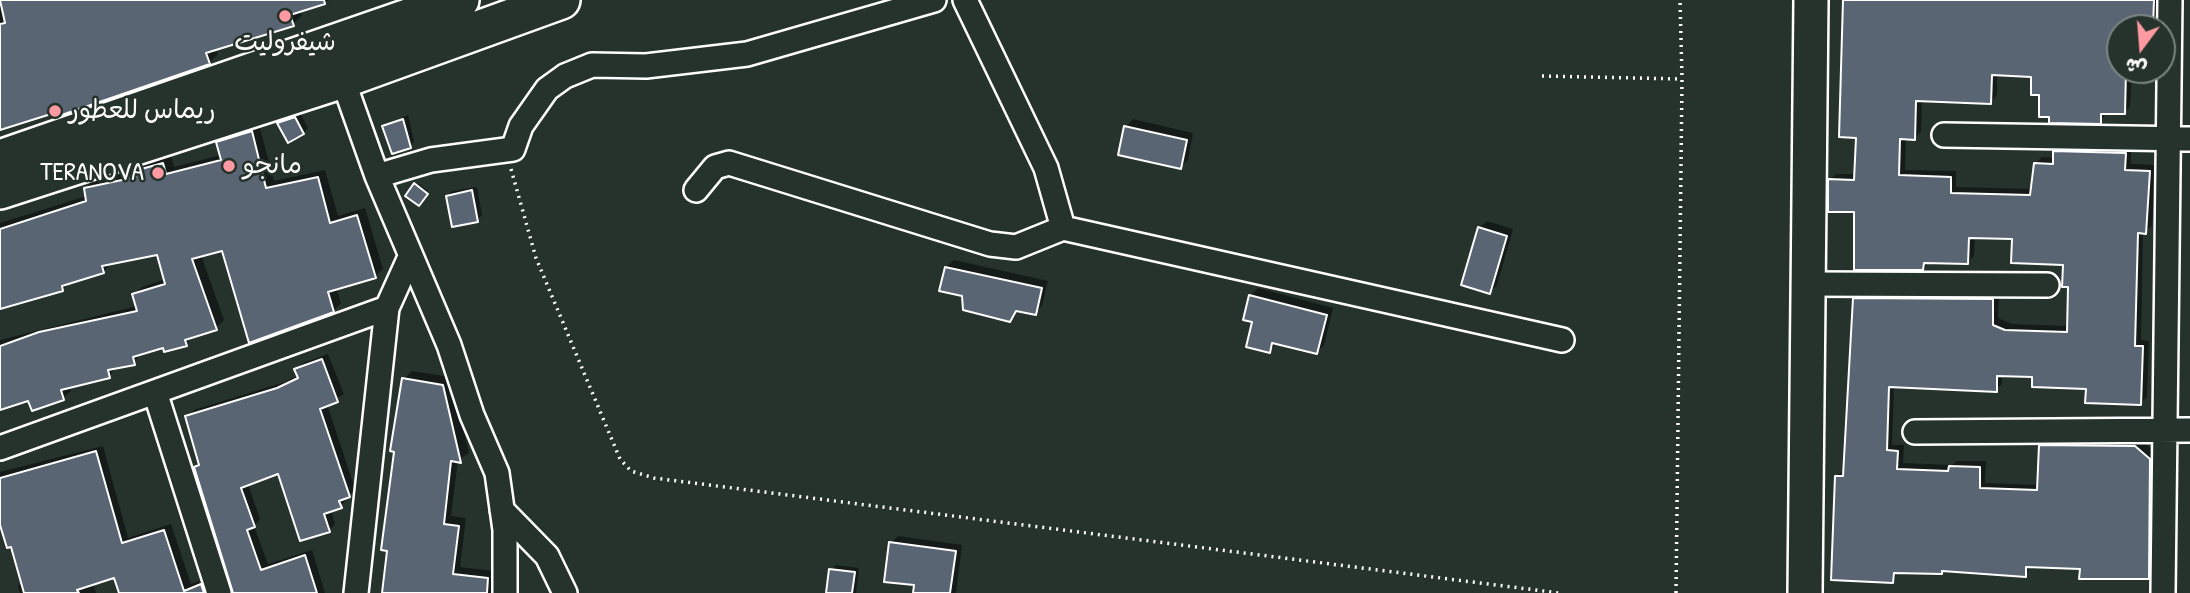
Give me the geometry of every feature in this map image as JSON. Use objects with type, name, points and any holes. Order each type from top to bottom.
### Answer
[{"type":"main road","points":[[0,190],[337,62],[460,0]]},
{"type":"main road","points":[[0,159],[561,0]]},
{"type":"street","points":[[377,177],[431,160],[513,149],[521,126],[547,89],[565,76],[592,65],[646,66],[747,54],[934,0]]},
{"type":"street","points":[[965,0],[1046,168],[1063,228]]},
{"type":"street","points":[[1805,593],[1811,0]]},
{"type":"street","points":[[2163,593],[2163,430],[2180,139],[2170,0]]},
{"type":"street","points":[[337,62],[377,177],[449,345],[472,415],[497,473],[506,544],[505,593]]},
{"type":"street","points":[[1944,135],[2180,139]]},
{"type":"street","points":[[696,190],[715,167],[729,163],[990,244],[1016,247],[1063,228],[1562,340]]},
{"type":"street","points":[[356,593],[387,308],[410,257]]},
{"type":"street","points":[[1808,284],[2047,285]]},
{"type":"street","points":[[0,448],[387,308]]},
{"type":"street","points":[[155,392],[219,593]]},
{"type":"street","points":[[1915,432],[2190,430]]},
{"type":"street","points":[[502,510],[547,556],[565,593]]},
{"type":"path","points":[[1676,593],[1682,79],[1680,0]]},
{"type":"path","points":[[1542,76],[1682,79]]},
{"type":"path","points":[[513,149],[510,173],[536,258],[620,459],[631,471],[654,478],[1559,593]]},
{"type":"building","points":[[0,0],[324,0],[325,4],[290,15],[294,26],[206,53],[210,64],[53,118],[51,114],[0,130],[0,24],[5,23]]},
{"type":"building","points":[[1843,0],[2154,0],[2154,14],[2106,14],[2106,84],[2126,84],[2125,114],[2101,114],[2101,124],[2049,123],[2049,117],[2039,117],[2039,95],[2031,95],[2031,77],[1992,75],[1991,104],[1916,101],[1915,140],[1900,139],[1899,175],[1951,177],[1951,193],[2030,195],[2034,163],[2053,164],[2053,151],[2126,153],[2125,170],[2150,171],[2146,234],[2138,233],[2135,346],[2143,346],[2141,405],[2085,403],[2086,389],[2032,387],[2032,377],[1997,376],[1997,392],[1889,387],[1887,450],[1898,451],[1897,469],[1948,471],[1949,466],[1980,467],[1980,488],[2037,490],[2039,445],[2135,446],[2150,459],[2149,579],[2079,579],[2080,569],[2026,567],[2026,577],[1942,571],[1942,574],[1894,573],[1893,583],[1831,580],[1835,476],[1843,476],[1853,298],[1993,299],[1993,325],[2005,330],[2067,332],[2068,287],[2062,287],[2063,265],[2011,263],[2012,239],[1969,238],[1968,264],[1924,263],[1923,270],[1854,270],[1854,212],[1828,212],[1828,179],[1854,180],[1856,138],[1839,137]]},
{"type":"building","points":[[295,117],[304,134],[288,143],[277,123]]},
{"type":"building","points":[[403,119],[411,148],[392,154],[382,126]]},
{"type":"building","points":[[1124,126],[1187,140],[1181,169],[1118,155]]},
{"type":"building","points":[[252,131],[266,188],[318,177],[330,223],[357,215],[376,278],[328,292],[334,312],[249,343],[222,251],[192,259],[217,330],[185,340],[187,346],[164,352],[163,348],[133,357],[135,365],[108,370],[110,378],[61,390],[64,400],[32,411],[28,401],[0,410],[0,346],[39,332],[137,311],[132,294],[165,284],[157,255],[102,266],[104,273],[62,286],[63,291],[0,309],[0,229],[86,201],[84,188],[136,177],[134,171],[163,163],[166,174],[221,160],[216,142]]},
{"type":"building","points":[[414,183],[428,194],[419,206],[405,196]]},
{"type":"building","points":[[472,190],[478,222],[452,227],[446,196]]},
{"type":"building","points":[[1478,227],[1507,236],[1490,294],[1461,285]]},
{"type":"building","points":[[945,267],[1042,288],[1036,315],[1016,311],[1010,322],[963,310],[962,296],[939,291]]},
{"type":"building","points":[[1249,295],[1327,315],[1317,354],[1272,343],[1270,353],[1246,347],[1252,322],[1243,320]]},
{"type":"building","points":[[322,359],[338,402],[320,409],[350,497],[339,501],[342,508],[324,514],[330,532],[300,541],[278,474],[241,488],[255,527],[247,530],[261,570],[305,555],[317,593],[233,593],[194,467],[199,465],[185,416],[277,388],[298,378],[294,369]]},
{"type":"building","points":[[402,378],[443,385],[461,463],[451,461],[444,524],[459,526],[453,574],[488,578],[487,593],[382,593],[387,551],[381,550],[394,452],[390,451]]},
{"type":"building","points":[[96,451],[122,543],[164,530],[184,591],[201,584],[204,593],[119,593],[114,578],[77,590],[79,593],[24,593],[11,547],[7,548],[0,525],[0,478]]},
{"type":"building","points":[[889,542],[956,551],[950,593],[913,593],[914,585],[884,582]]},
{"type":"building","points":[[829,569],[855,572],[852,593],[826,593]]},
{"type":"place","name":"شيفروليت","points":[[285,16]]},
{"type":"place","name":"ريماس للعطور","points":[[55,111]]},
{"type":"place","name":"مانجو","points":[[229,166]]},
{"type":"place","name":"TERANOVA","points":[[158,173]]}]
